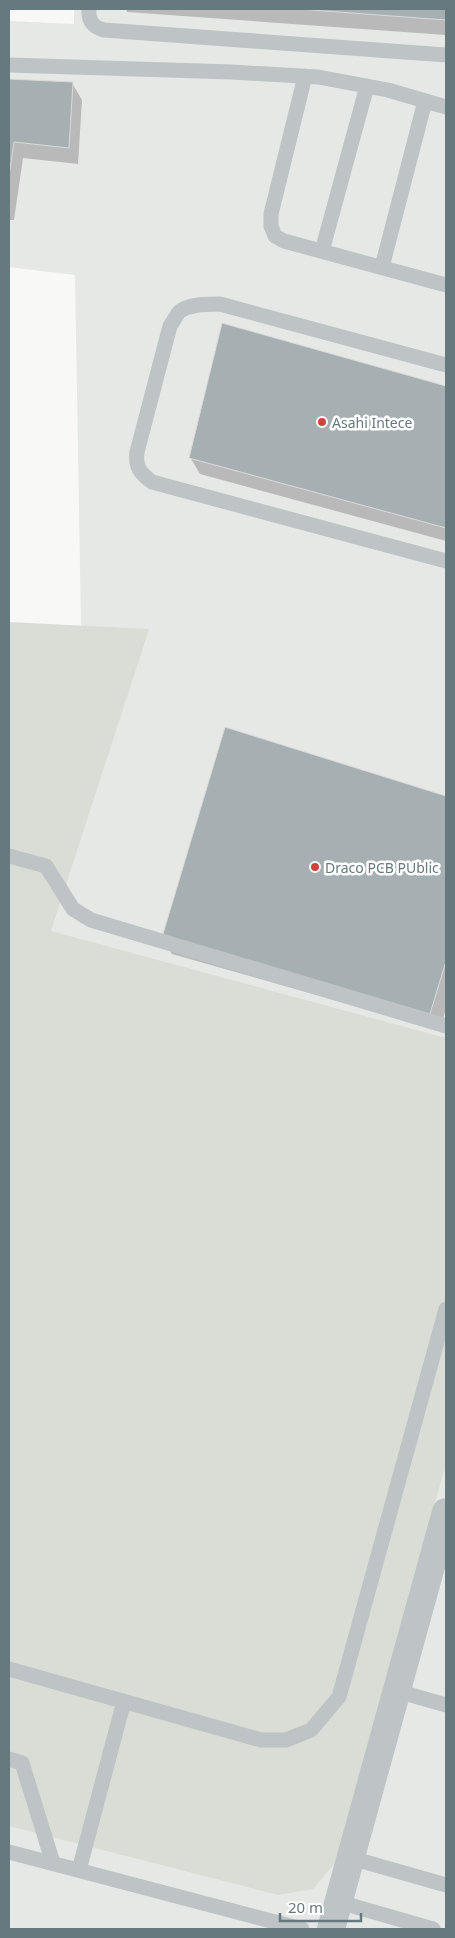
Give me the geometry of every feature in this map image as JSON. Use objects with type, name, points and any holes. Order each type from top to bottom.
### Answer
[{"type":"street","points":[[331,1929],[397,1691],[439,1566],[446,1512]]},
{"type":"lane","points":[[89,9],[91,22],[96,28],[104,30],[446,55]]},
{"type":"lane","points":[[9,65],[222,71],[305,76],[367,86],[446,107]]},
{"type":"lane","points":[[305,76],[271,214],[271,226],[275,236],[284,241],[322,252],[446,284]]},
{"type":"lane","points":[[322,252],[367,86]]},
{"type":"lane","points":[[382,268],[425,101]]},
{"type":"lane","points":[[446,365],[220,304],[192,307],[180,312],[170,326],[135,464],[142,474],[152,482],[446,561]]},
{"type":"lane","points":[[9,856],[46,866],[73,909],[91,920],[446,1026]]},
{"type":"lane","points":[[9,1669],[260,1740],[286,1740],[311,1730],[339,1697],[446,1308]]},
{"type":"lane","points":[[397,1691],[446,1705]]},
{"type":"lane","points":[[79,1870],[124,1701]]},
{"type":"lane","points":[[9,1759],[22,1763],[52,1863]]},
{"type":"lane","points":[[9,1852],[302,1929]]},
{"type":"lane","points":[[351,1858],[446,1885]]},
{"type":"lane","points":[[339,1902],[433,1929]]},
{"type":"shaded area","points":[[74,9],[446,9],[446,1929],[9,1929],[9,623],[81,626],[75,275],[9,267],[9,21],[74,24]]},
{"type":"shaded area","points":[[9,622],[149,629],[51,931],[446,1038],[446,1463],[336,1862],[313,1889],[278,1895],[9,1826]]},
{"type":"building","points":[[298,9],[446,9],[446,20]]},
{"type":"building","points":[[9,79],[73,82],[69,148],[14,142],[9,176]]},
{"type":"building","name":"Asahi Intece","points":[[222,323],[446,386],[446,528],[189,458]]},
{"type":"building","name":"Draco PCB PUblic","points":[[225,727],[446,796],[446,961],[430,1014],[162,937]]},
{"type":"place","name":"Asahi Intece","points":[[322,422]]},
{"type":"place","name":"Draco PCB PUblic","points":[[315,867]]}]
